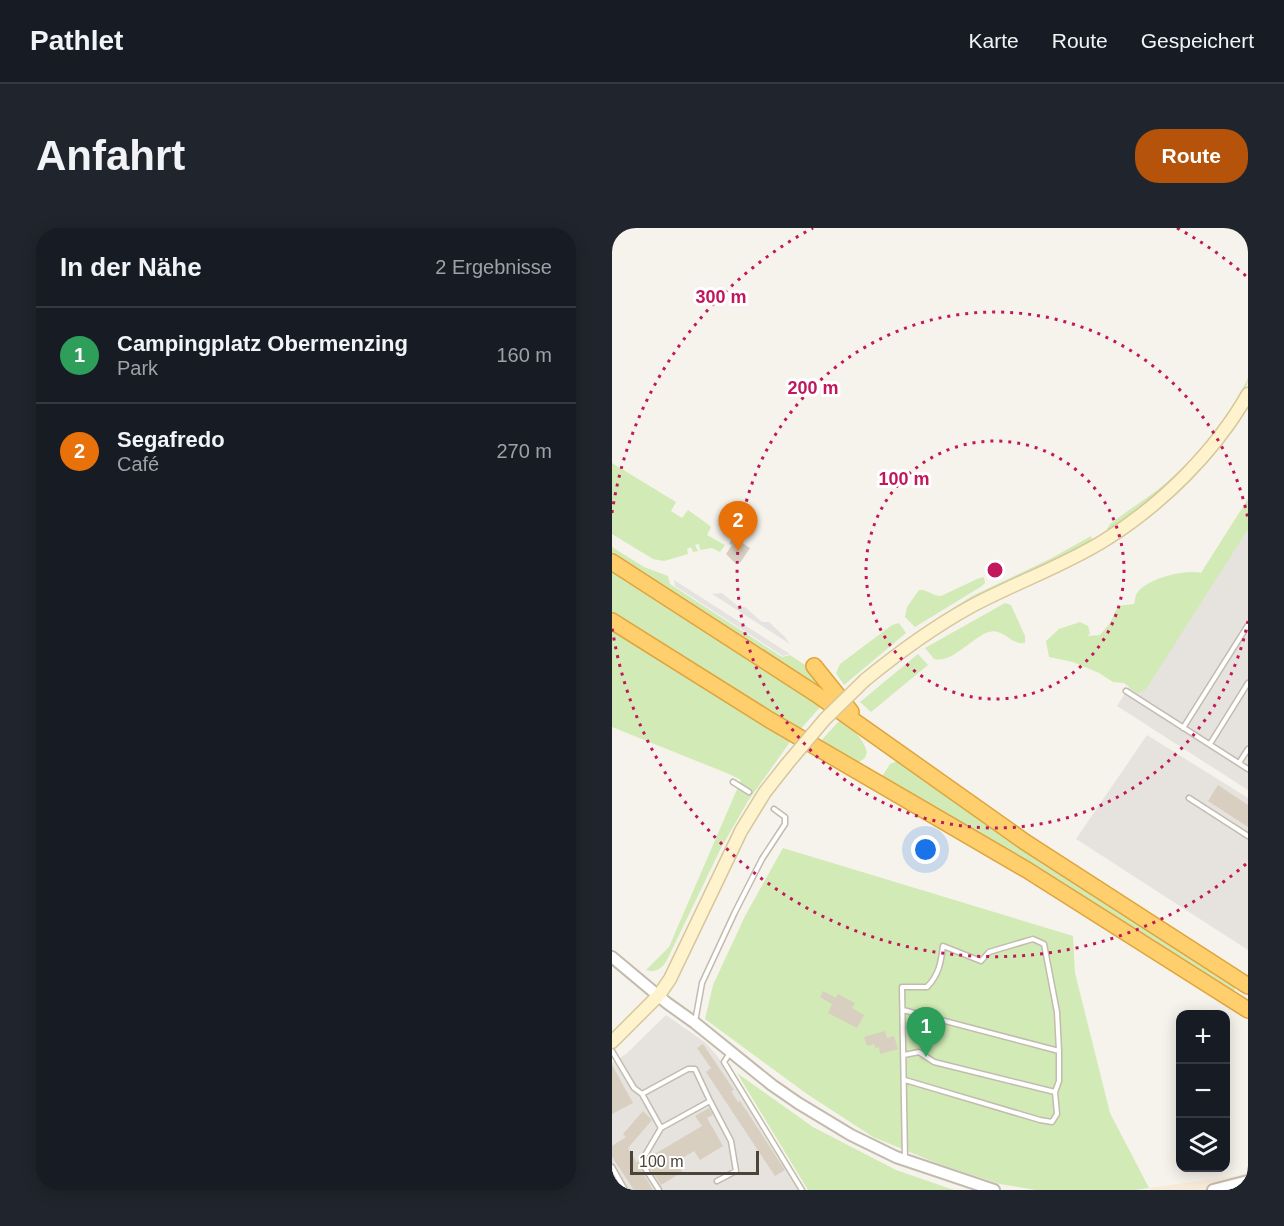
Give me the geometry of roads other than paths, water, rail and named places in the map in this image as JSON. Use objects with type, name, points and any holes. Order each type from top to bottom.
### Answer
[{"type":"highway","points":[[612,562],[816,694],[1024,842],[1248,986]]},
{"type":"highway","points":[[612,621],[768,719],[1027,870],[1248,1010]]},
{"type":"highway","points":[[814,666],[864,728]]},
{"type":"main road","points":[[612,1042],[659,995],[670,979],[741,831],[765,792],[825,719],[897,653],[970,607],[1072,558],[1126,526],[1191,469],[1208,450],[1248,394]]},
{"type":"street","points":[[612,957],[667,1003],[798,1103],[851,1135],[905,1159],[994,1190]]},
{"type":"street","points":[[1213,1190],[1248,1181]]},
{"type":"lane","points":[[1183,728],[1248,625]]},
{"type":"lane","points":[[1210,744],[1248,683]]},
{"type":"lane","points":[[1126,691],[1248,769]]},
{"type":"lane","points":[[1239,763],[1248,749]]},
{"type":"lane","points":[[733,782],[749,792]]},
{"type":"lane","points":[[1188,798],[1248,836]]},
{"type":"lane","points":[[695,1023],[702,983],[762,859],[785,824],[784,816],[774,809]]},
{"type":"lane","points":[[905,1080],[1052,1122],[1057,1114],[1054,1092],[1059,1080],[1059,1051],[1057,1012],[1050,986],[1044,944],[1034,939],[989,952],[981,961],[943,946],[940,968],[934,980],[927,987],[902,987],[905,1159]]},
{"type":"lane","points":[[903,1010],[1059,1051]]},
{"type":"lane","points":[[612,1051],[634,1088],[642,1094],[661,1128]]},
{"type":"lane","points":[[731,1052],[724,1062],[802,1190]]},
{"type":"lane","points":[[904,1055],[919,1052],[934,1062],[1054,1092]]},
{"type":"lane","points":[[642,1094],[688,1069],[695,1069],[732,1141],[736,1171],[717,1181]]},
{"type":"lane","points":[[659,1190],[641,1162],[661,1128],[710,1101]]},
{"type":"lane","points":[[612,1167],[626,1190]]},
{"type":"place","name":"Segafredo","points":[[738,551]]},
{"type":"place","name":"Campingplatz Obermenzing","points":[[926,1057]]}]
